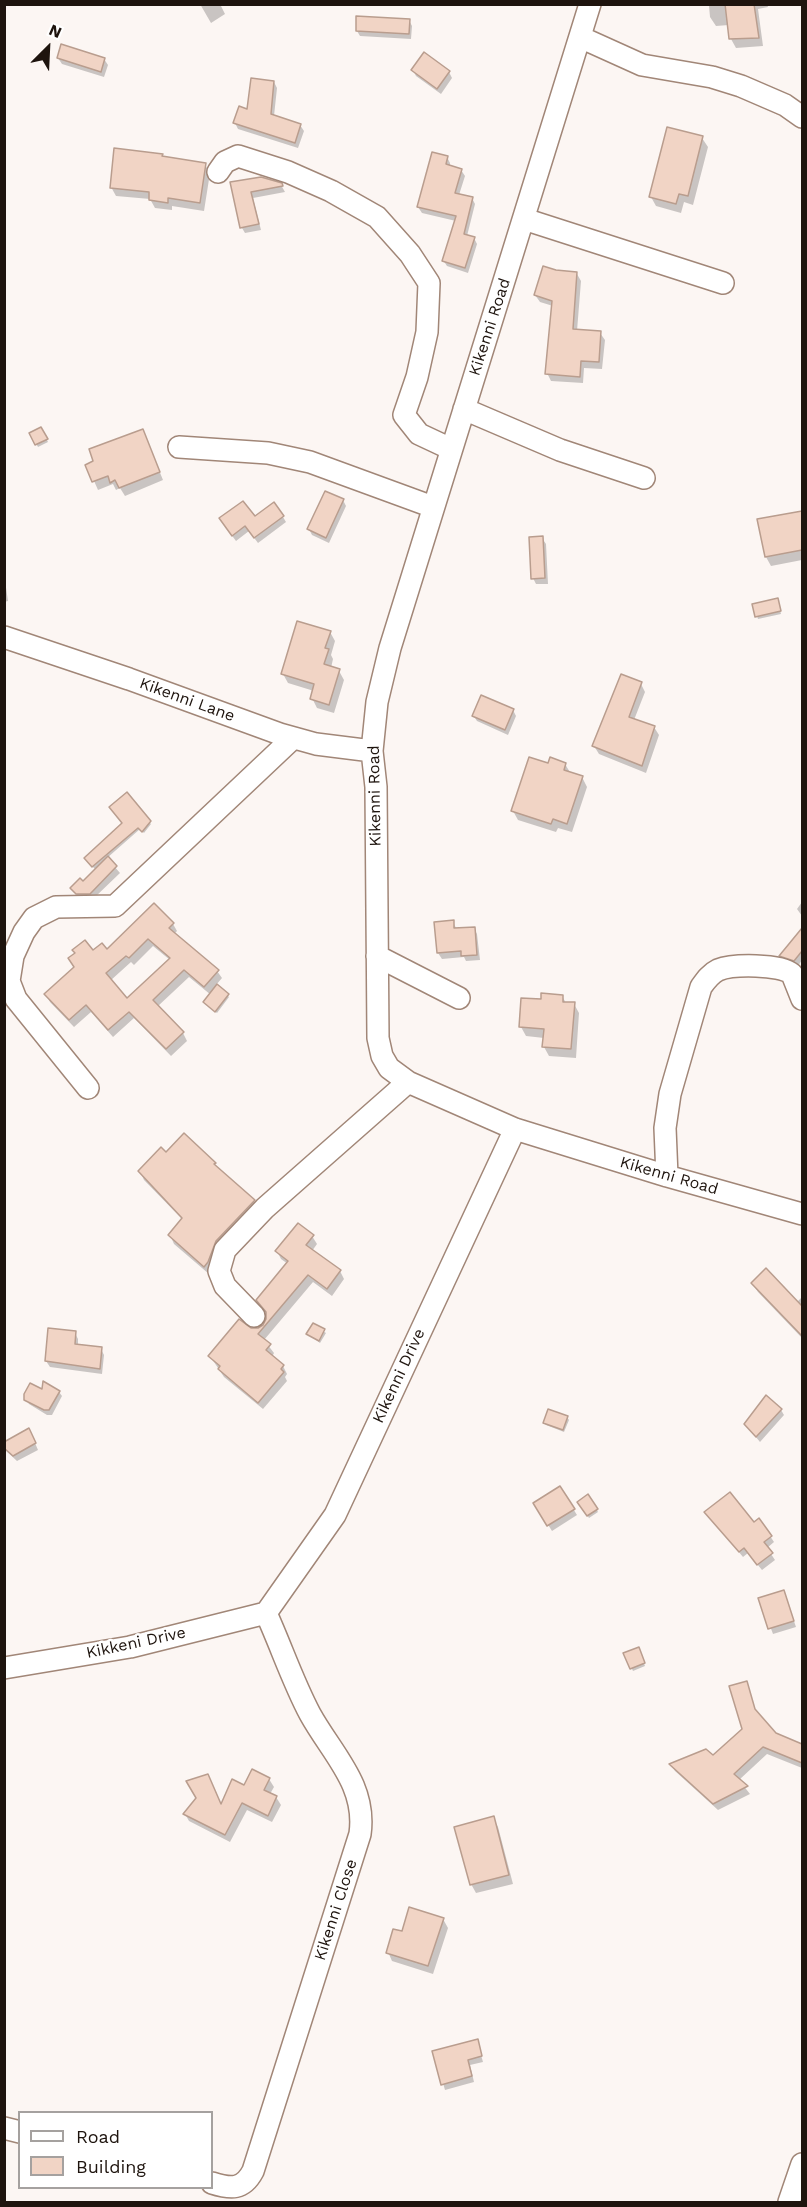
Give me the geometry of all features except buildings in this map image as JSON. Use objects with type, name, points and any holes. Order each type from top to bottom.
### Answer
[{"type":"street","name":"Kikenni Road","points":[[590,4],[433,507],[390,648],[377,702],[372,751],[376,787],[378,1038],[382,1056],[389,1068],[408,1082],[515,1129],[667,1176],[802,1214]]},
{"type":"street","points":[[580,37],[642,65],[712,77],[741,86],[785,105],[802,117]]},
{"type":"street","points":[[218,171],[225,162],[238,156],[288,172],[331,191],[377,217],[410,254],[429,284],[428,313],[425,343],[417,377],[404,415],[419,434],[451,449]]},
{"type":"street","points":[[524,219],[723,283]]},
{"type":"street","points":[[464,409],[560,450],[644,478]]},
{"type":"street","points":[[180,447],[268,453],[310,462],[433,507]]},
{"type":"street","name":"Kikenni Lane","points":[[4,637],[293,738],[316,744],[372,751]]},
{"type":"street","points":[[87,1089],[16,999],[9,981],[13,956],[24,932],[34,918],[56,907],[115,906],[293,738]]},
{"type":"street","points":[[377,956],[459,998]]},
{"type":"street","points":[[667,1176],[665,1128],[670,1094],[701,987],[706,980],[710,975],[723,969],[780,968],[792,974],[802,999]]},
{"type":"street","points":[[254,1316],[225,1286],[219,1271],[225,1250],[265,1208],[408,1082]]},
{"type":"street","name":"Kikenni Drive","points":[[266,1613],[335,1515],[515,1129]]},
{"type":"street","name":"Kikkeni Drive","points":[[4,1668],[130,1647],[266,1613]]},
{"type":"street","name":"Kikenni Close","points":[[213,2183],[223,2187],[241,2186],[248,2182],[253,2171],[360,1834],[362,1818],[351,1778],[310,1714],[266,1613]]},
{"type":"street","points":[[789,2202],[802,2164]]}]
